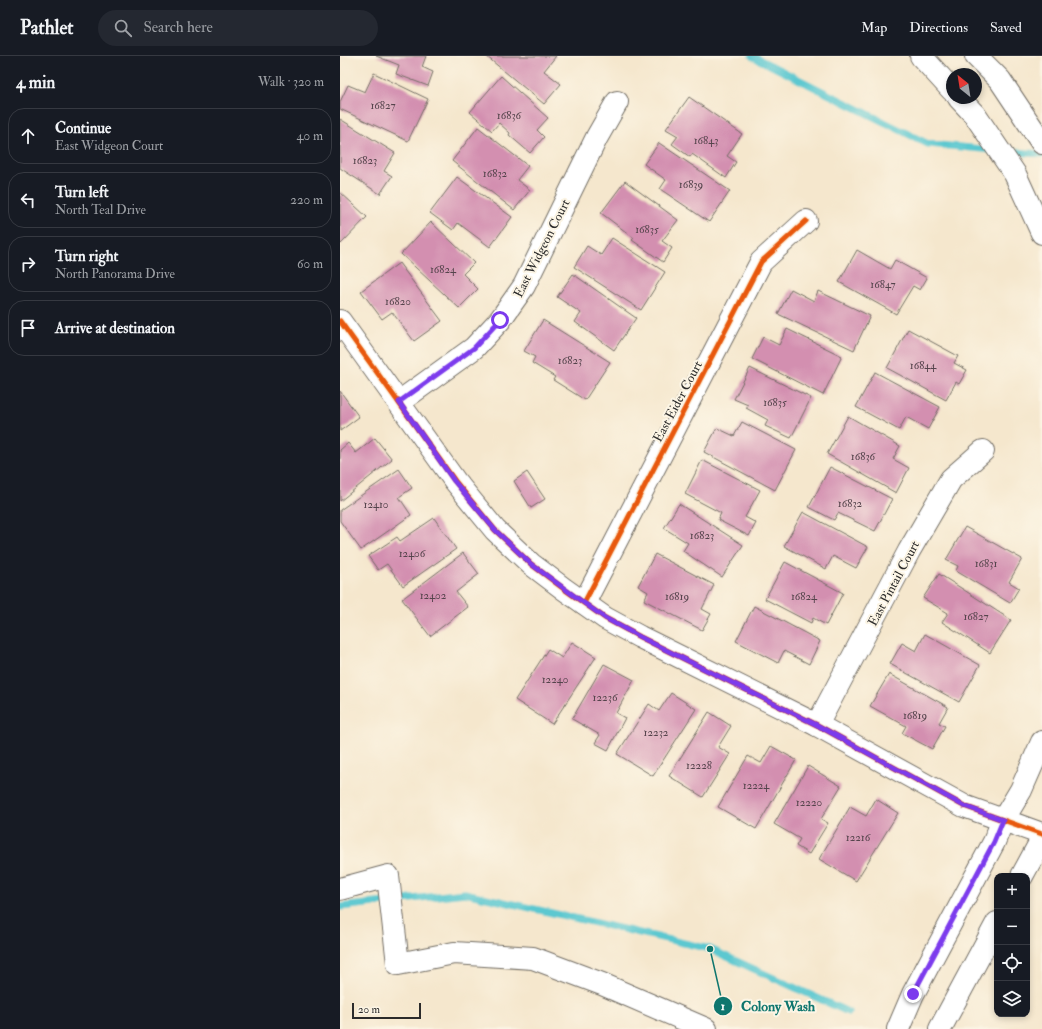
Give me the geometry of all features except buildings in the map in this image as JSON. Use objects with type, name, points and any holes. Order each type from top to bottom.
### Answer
[{"type":"street","points":[[921,56],[946,83]]},
{"type":"street","points":[[976,56],[1000,80],[1042,143]]},
{"type":"street","name":"East Widgeon Court","points":[[399,402],[474,348],[500,320],[524,286],[597,137],[617,102]]},
{"type":"street","points":[[965,104],[975,115],[1015,174],[1042,233]]},
{"type":"street","name":"East Eider Court","points":[[584,603],[761,262],[806,221]]},
{"type":"street","points":[[340,321],[454,481],[495,530],[531,564],[584,603],[605,618],[640,637],[817,725],[964,806],[1042,834]]},
{"type":"street","name":"East Pintail Court","points":[[817,725],[909,551],[951,479],[983,451]]},
{"type":"street","points":[[898,1029],[913,994],[994,842],[1003,820],[1021,790],[1042,742]]},
{"type":"street","points":[[1024,873],[1042,839]]},
{"type":"street","points":[[340,889],[388,876],[398,964],[454,953],[533,958],[602,984],[706,1029]]},
{"type":"street","points":[[940,1029],[994,929]]},
{"type":"waterway","points":[[752,56],[928,144],[993,150]]},
{"type":"waterway","points":[[1003,151],[1042,154]]},
{"type":"waterway","points":[[340,907],[465,893],[710,949],[848,1012]]},
{"type":"cycle path","points":[[584,603],[761,262],[806,221]]},
{"type":"cycle path","points":[[340,321],[455,481],[495,530],[531,564],[564,589],[605,618],[640,637],[817,725],[964,806],[1042,834]]},
{"type":"place","name":"Colony Wash","points":[[710,949]]},
{"type":"route","points":[[500,320],[474,348],[399,402],[454,481],[495,530],[531,564],[605,618],[817,725],[964,806],[1003,820],[994,842],[913,994]]}]
